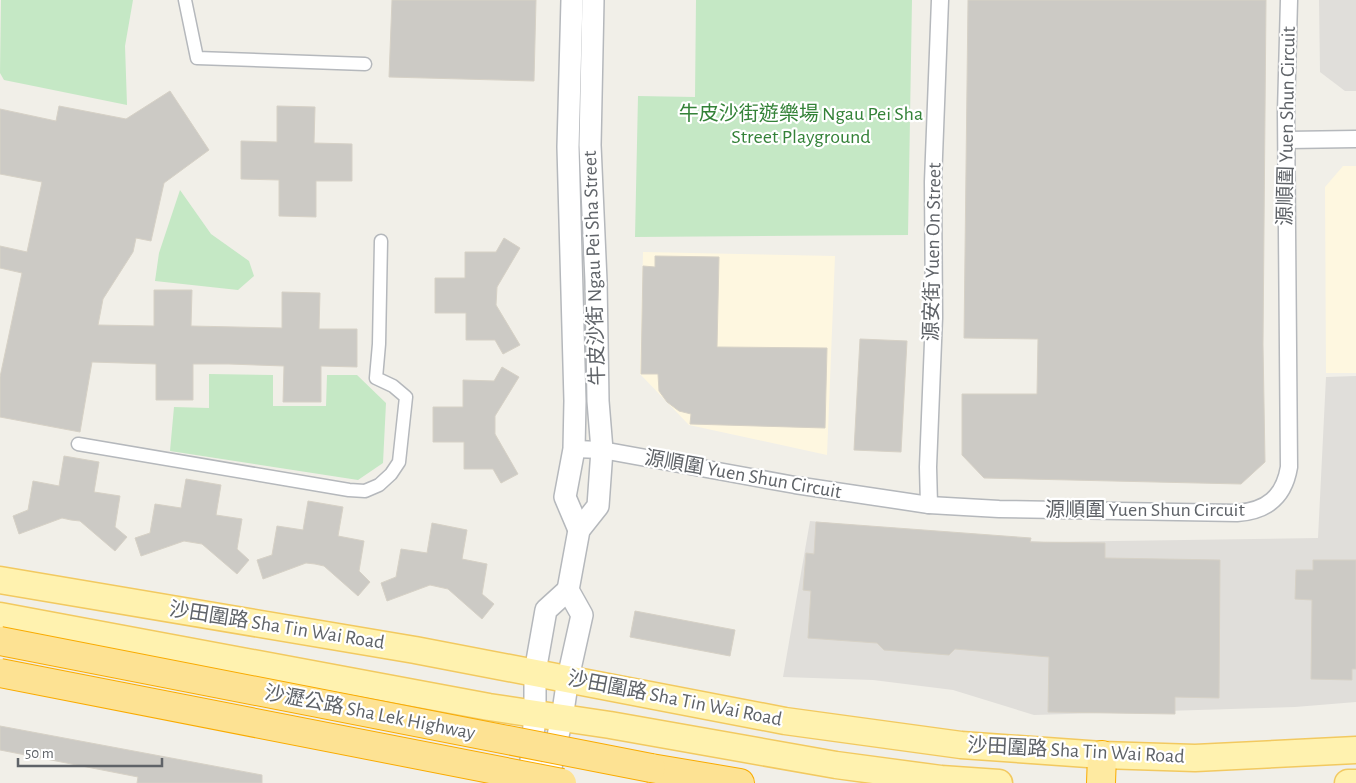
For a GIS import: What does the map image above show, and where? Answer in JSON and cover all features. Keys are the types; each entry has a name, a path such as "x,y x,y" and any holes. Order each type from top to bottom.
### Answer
{"highway":[{"name":"沙瀝公路 Sha Lek Highway","path":"0,641 651,768 740,783"},
{"name":"沙瀝公路 Sha Lek Highway","path":"0,673 562,783"},
{"path":"1101,783 1102,755"}],"main road":[{"name":"沙田圍路 Sha Tin Wai Road","path":"0,580 415,650 568,678 603,687 830,728 961,745 1102,755 1195,758 1356,750"},
{"name":"沙田圍路 Sha Tin Wai Road","path":"0,616 535,714 836,765 941,779 999,783"},
{"path":"1348,783 1356,783"}],"street":[{"path":"185,0 197,58 365,64"},
{"name":"牛皮沙街 Ngau Pei Sha Street","path":"572,0 568,147 575,401 574,448 565,497 579,530"},
{"name":"牛皮沙街 Ngau Pei Sha Street","path":"568,590 579,530 598,506 602,450 598,401 596,281 590,145 593,0"},
{"name":"源安街 Yuen On Street","path":"929,505 928,466 934,317 933,182 940,0"},
{"name":"源順圍 Yuen Shun Circuit","path":"574,448 602,450 795,485 929,505 999,509 1237,513 1250,512 1264,507 1277,496 1287,482 1289,467 1286,204 1289,0"},
{"path":"1287,140 1356,139"},
{"path":"78,444 349,490 365,491 379,485 391,474 399,462 406,397 393,386 376,378 379,344 381,241"},
{"path":"532,783 530,772 535,714 535,672 546,610 568,590 582,615 549,776 544,783"}],"shaded area":[{"path":"1319,0 1356,0 1356,91 1345,91 1320,72"},
{"path":"1343,166 1356,166 1356,373 1326,373 1325,187"},
{"path":"643,252 835,256 827,455 689,425 640,374"},
{"path":"1356,376 1356,702 1295,707 1034,715 953,690 873,680 783,677 810,521 1044,542 1318,538 1326,377"}],"green space":[{"path":"1,0 133,0 125,46 127,105 4,80 0,73"},
{"name":"牛皮沙街遊樂場 Ngau Pei Sha Street Playground","path":"696,0 912,0 908,235 635,237 638,96 695,97"},
{"path":"180,190 211,234 249,261 254,276 238,290 155,281 159,253"},
{"path":"209,374 273,375 273,406 326,406 327,375 357,375 386,403 383,463 358,480 170,451 174,407 209,408"}],"building":[{"path":"392,0 536,0 534,81 389,77"},
{"path":"968,0 1266,0 1263,345 1265,462 1241,484 984,478 962,455 962,394 1037,394 1038,339 964,338"},
{"path":"170,91 209,150 164,183 151,241 136,238 133,252 103,299 98,325 154,326 154,290 192,290 191,326 282,328 282,292 320,293 319,329 357,329 357,367 321,366 321,402 283,402 284,366 193,364 193,400 156,400 156,364 92,362 80,432 0,417 0,377 22,273 0,268 0,246 27,252 42,182 0,174 0,109 56,121 59,106 126,119"},
{"path":"277,106 315,107 314,143 352,144 352,181 316,181 316,217 279,216 279,180 241,179 241,141 277,142"},
{"path":"504,238 520,248 497,287 496,305 520,345 503,354 495,340 466,340 466,313 435,313 435,278 465,278 465,252 496,252"},
{"path":"655,256 719,257 717,347 827,348 825,428 690,424 691,414 679,411 667,402 659,391 658,374 641,374 643,266 655,267"},
{"path":"860,339 907,341 901,452 854,450"},
{"path":"502,367 519,377 495,416 495,434 518,474 501,483 493,469 464,469 464,442 433,442 433,407 463,407 463,380 494,381"},
{"path":"64,456 99,462 94,492 120,496 115,527 127,537 115,551 80,521 62,518 19,534 13,516 28,510 33,481 59,486"},
{"path":"186,479 221,485 216,515 242,519 237,549 249,560 237,574 202,544 184,541 141,556 135,538 150,533 155,504 181,508"},
{"path":"308,501 343,507 338,536 364,541 359,571 370,582 358,596 324,566 315,564 306,563 263,579 257,560 272,555 277,526 303,530"},
{"path":"816,522 1031,538 1030,542 1105,543 1105,558 1220,560 1219,698 1175,697 1175,714 1048,712 1049,657 955,649 949,655 884,650 877,643 808,638 811,591 803,590 806,553 814,554"},
{"path":"432,523 467,530 462,559 487,564 482,594 494,604 482,619 448,589 430,585 387,601 381,583 396,577 401,549 427,553"},
{"path":"1313,560 1356,560 1356,669 1352,669 1352,680 1311,679 1312,600 1295,599 1296,570 1313,570"},
{"path":"635,611 735,630 730,656 630,637"},
{"path":"0,726 262,775 262,783 137,783 138,777 0,750"}]}
